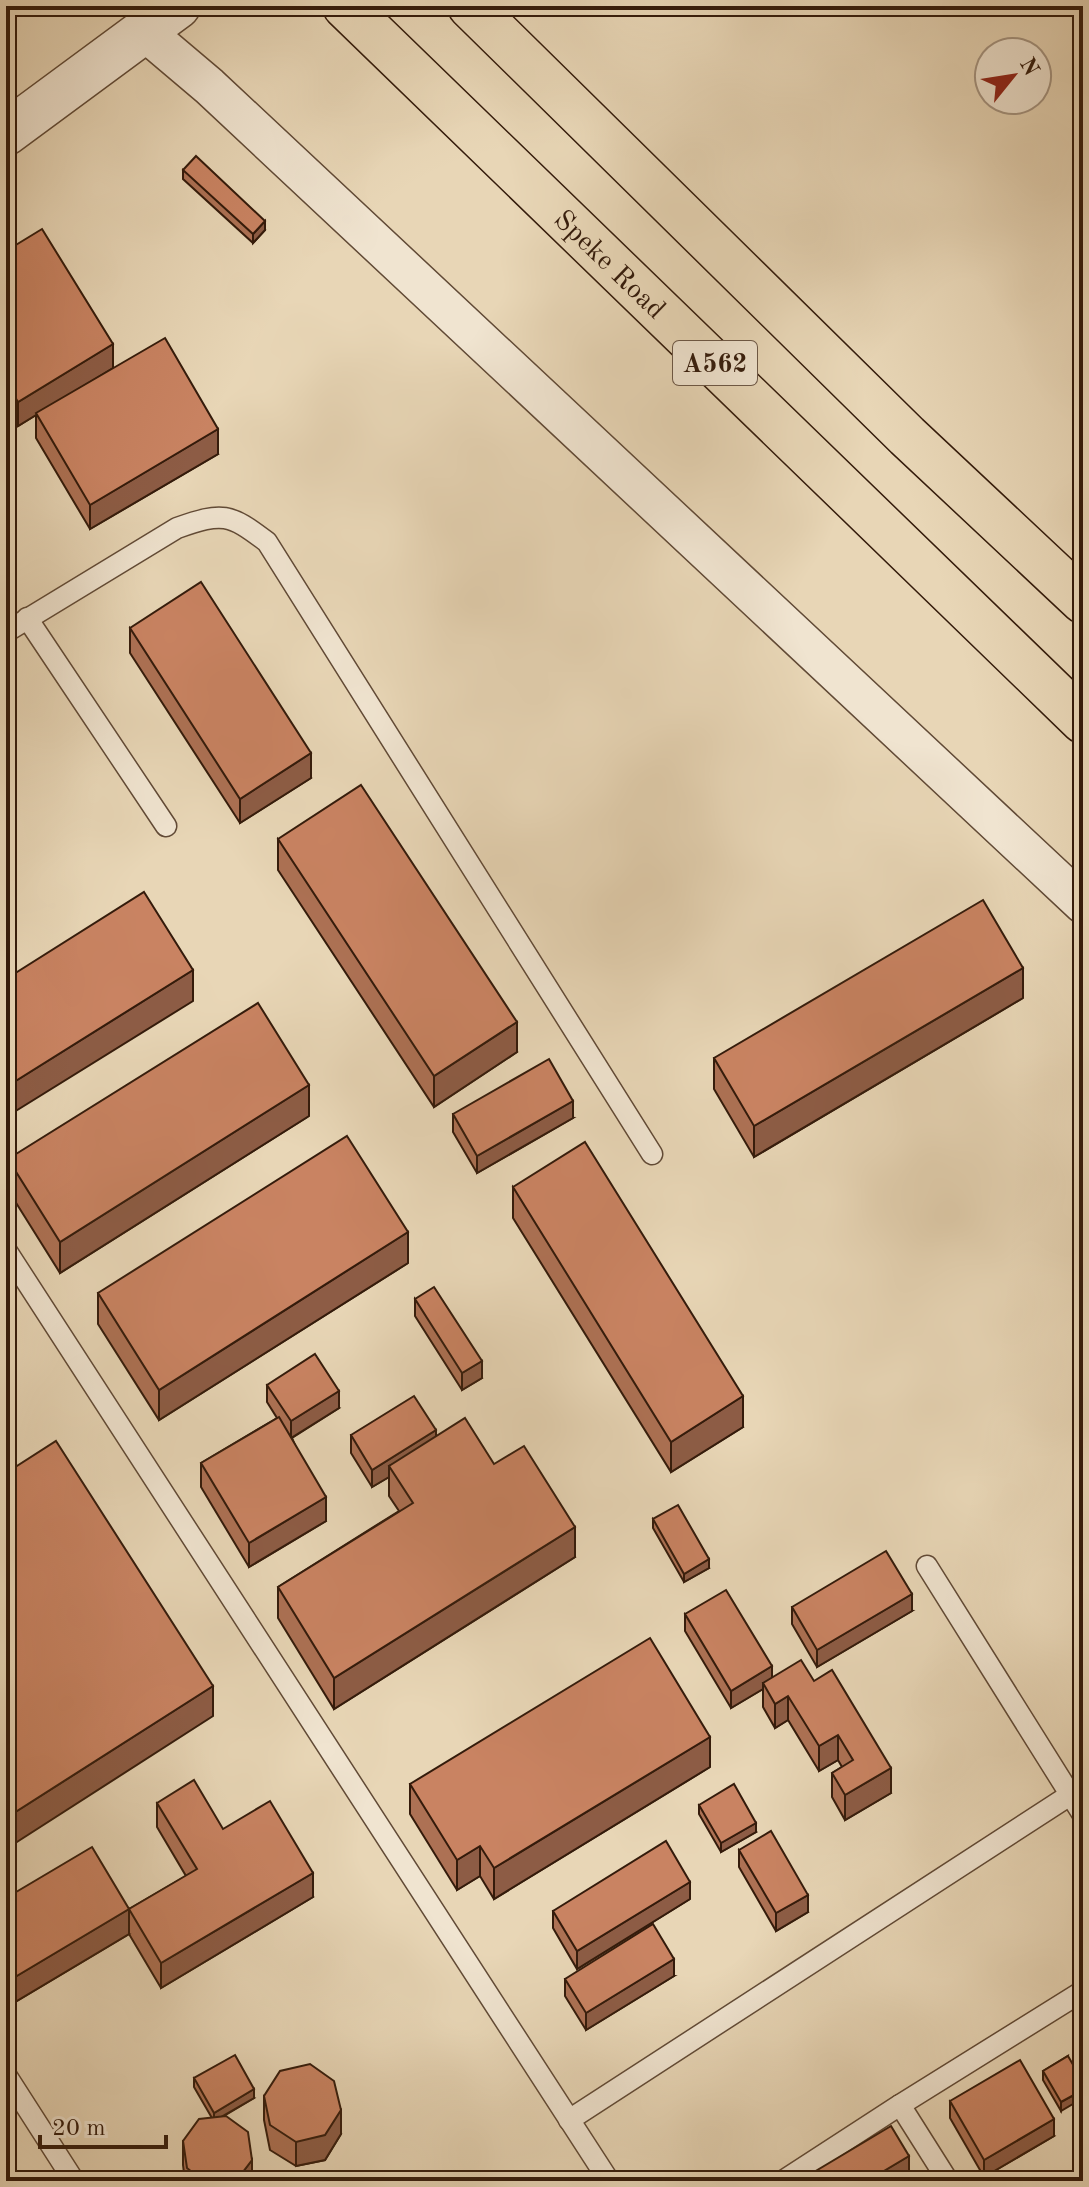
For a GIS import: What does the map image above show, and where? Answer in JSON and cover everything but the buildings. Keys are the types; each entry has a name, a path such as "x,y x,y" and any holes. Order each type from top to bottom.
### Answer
{"highway":[{"name":"Speke Road","path":"345,6 1083,721"},
{"name":"A562","path":"470,6 907,436 1083,601"}],"street":[{"path":"6,133 161,18 209,86 1083,904"}],"lane":[{"path":"6,632 177,528 206,518 238,520 267,542 652,1154"},
{"path":"27,618 166,826"},
{"path":"6,1250 609,2181"},
{"path":"927,1566 1083,1815"},
{"path":"569,2120 1070,1795"},
{"path":"783,2181 1083,1991"},
{"path":"6,2075 74,2181"},
{"path":"900,2105 948,2181"}]}
